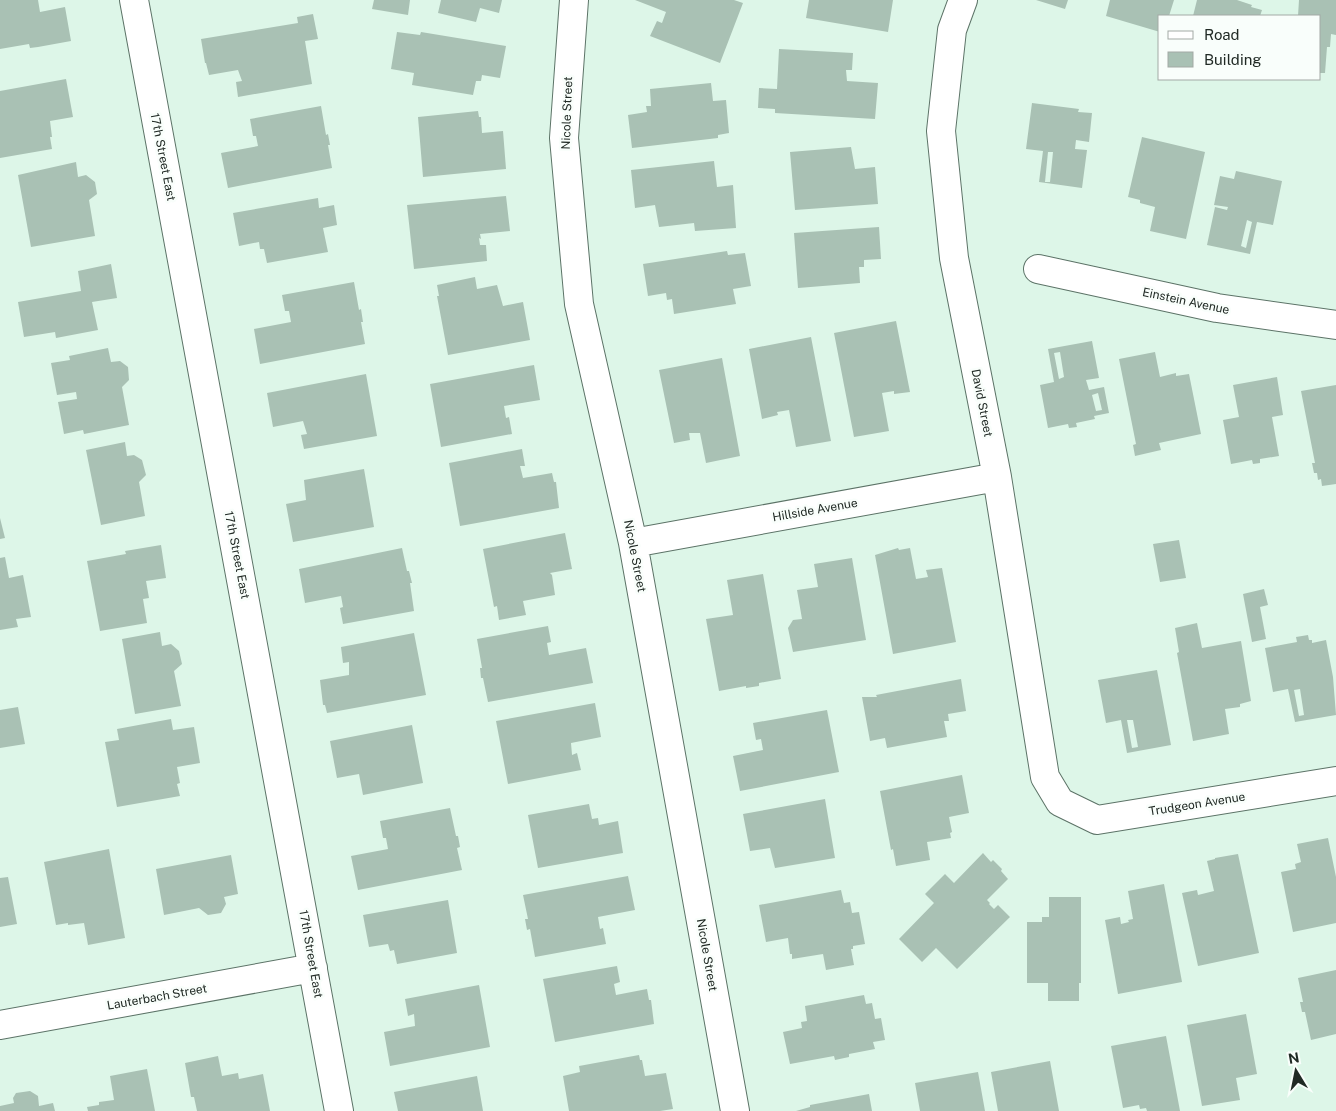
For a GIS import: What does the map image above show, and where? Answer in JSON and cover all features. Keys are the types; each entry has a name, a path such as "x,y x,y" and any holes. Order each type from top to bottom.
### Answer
{"street":[{"name":"17th Street East","path":"134,0 339,1111"},
{"name":"Nicole Street","path":"574,0 564,138 579,304 634,543 735,1111"},
{"name":"David Street","path":"963,0 952,30 941,131 954,258 997,477 1045,777 1060,802"},
{"name":"Einstein Avenue","path":"1038,268 1217,308 1336,325"},
{"name":"Hillside Avenue","path":"634,543 997,477"},
{"name":"Trudgeon Avenue","path":"1060,802 1097,820 1336,780"},
{"name":"Lauterbach Street","path":"0,1025 313,968"}],"building":[{"path":"0,0 38,0 40,12 65,7 71,41 30,48 29,44 0,49"},
{"path":"374,0 410,0 408,15 372,9"},
{"path":"441,0 502,0 499,13 480,8 476,22 438,13"},
{"path":"635,0 734,0 743,3 720,63 650,36 657,21 662,23 666,12"},
{"path":"809,0 893,0 888,32 806,18"},
{"path":"1036,0 1068,0 1065,9"},
{"path":"1110,0 1174,0 1169,15 1158,15 1158,31 1106,16"},
{"path":"1197,0 1237,0 1262,10 1260,15 1193,15"},
{"path":"1299,0 1336,0 1336,35 1331,34 1330,47 1327,47 1325,73 1321,73 1321,15 1298,15"},
{"path":"313,14 318,39 305,41 312,84 238,97 236,82 242,81 238,70 209,75 201,39 298,23 297,17"},
{"path":"397,32 420,35 421,32 506,46 500,78 482,75 481,81 476,81 473,95 412,85 414,73 391,69"},
{"path":"779,49 853,53 852,70 846,70 847,81 878,83 875,119 775,113 775,109 758,108 759,88 777,89"},
{"path":"66,79 73,117 50,121 52,149 0,158 0,91"},
{"path":"711,83 713,101 726,100 729,133 718,135 718,138 632,148 628,115 647,112 646,106 651,106 650,89"},
{"path":"1032,103 1079,109 1078,112 1092,113 1089,142 1076,140 1075,149 1087,150 1082,188 1039,182 1043,151 1026,149","holes":["1048,152 1053,152 1050,182 1045,182"]},
{"path":"321,106 326,135 328,134 330,145 328,145 332,168 228,188 221,153 258,146 256,136 253,136 250,119"},
{"path":"478,111 479,117 481,117 482,133 503,131 506,169 423,177 418,117"},
{"path":"1142,137 1205,152 1186,239 1150,231 1155,207 1128,197"},
{"path":"851,147 855,169 875,167 878,204 795,210 790,152"},
{"path":"714,161 717,187 733,185 736,228 695,231 694,223 659,227 655,205 635,208 631,170"},
{"path":"76,162 78,177 86,175 95,182 97,194 89,200 95,236 31,247 18,175"},
{"path":"1236,171 1282,181 1273,225 1257,222 1250,254 1207,245 1215,207 1227,210 1228,207 1214,205 1220,176 1234,179","holes":["1247,220 1252,222 1246,248 1241,246"]},
{"path":"506,196 510,231 480,234 480,245 486,245 487,261 414,269 407,205"},
{"path":"318,198 319,208 334,205 337,225 323,228 328,252 267,263 264,249 260,249 259,242 239,246 233,213"},
{"path":"879,227 881,259 864,260 864,267 859,267 860,283 798,288 794,233"},
{"path":"727,251 728,255 745,253 751,286 733,289 736,304 674,314 672,299 667,300 666,293 648,296 643,264"},
{"path":"111,264 117,298 92,302 98,330 56,338 55,332 24,337 18,302 81,291 78,271"},
{"path":"475,277 477,289 497,285 503,306 523,302 530,340 448,355 437,296 439,296 437,285"},
{"path":"354,282 359,310 361,309 365,344 260,364 254,329 291,322 289,311 285,311 282,295"},
{"path":"896,321 910,392 894,394 894,391 882,393 889,431 854,437 834,333"},
{"path":"811,337 831,441 796,447 789,410 777,412 778,415 762,419 749,349"},
{"path":"1092,341 1099,378 1086,380 1089,390 1104,387 1109,413 1094,416 1095,419 1076,423 1077,427 1069,428 1068,424 1048,428 1040,385 1054,382 1048,349","holes":["1060,352 1064,377 1059,379 1054,353","1098,393 1102,410 1096,411 1092,395"]},
{"path":"108,348 111,362 120,361 128,367 129,380 122,387 129,425 84,434 83,430 64,434 58,402 77,399 76,392 57,395 51,363 70,360 69,356"},
{"path":"1155,352 1160,377 1176,373 1176,376 1189,374 1201,434 1159,443 1161,450 1135,456 1133,445 1136,444 1119,359"},
{"path":"722,358 740,456 706,463 700,433 689,433 690,440 674,443 659,370"},
{"path":"534,365 540,400 504,406 506,418 509,417 512,434 441,447 430,384"},
{"path":"366,374 377,436 304,449 301,435 307,434 303,421 273,427 267,393"},
{"path":"1277,377 1283,415 1272,417 1279,456 1260,459 1260,463 1253,464 1252,460 1231,464 1223,420 1239,417 1233,385"},
{"path":"1336,385 1336,484 1322,486 1321,479 1318,480 1317,473 1314,473 1312,463 1315,463 1301,391"},
{"path":"125,442 127,456 134,455 142,460 146,475 139,482 145,516 101,525 86,450"},
{"path":"522,449 525,466 520,466 523,478 552,473 554,482 556,482 559,508 460,526 449,463"},
{"path":"364,469 374,527 293,542 286,504 306,500 304,480"},
{"path":"0,518 5,538 0,539"},
{"path":"565,533 572,569 550,573 552,575 555,595 523,601 526,615 499,620 497,606 494,607 483,549"},
{"path":"1179,540 1186,578 1160,582 1153,544"},
{"path":"161,545 166,578 146,581 149,598 143,599 147,623 100,631 87,561 126,554 125,551"},
{"path":"402,548 407,571 409,571 412,583 410,583 414,611 343,624 340,608 343,607 341,596 305,603 299,569"},
{"path":"898,548 899,550 910,548 916,579 928,577 926,570 942,568 956,642 893,654 875,555"},
{"path":"5,557 9,578 23,575 31,617 16,619 18,627 0,630 0,558"},
{"path":"852,558 866,640 793,652 788,628 793,620 802,619 797,590 818,587 814,564"},
{"path":"763,574 781,679 759,683 759,686 746,688 746,686 719,691 706,619 733,615 727,580"},
{"path":"1264,589 1268,605 1260,607 1266,639 1252,642 1243,594"},
{"path":"1197,623 1202,648 1241,641 1251,701 1240,704 1240,707 1225,709 1229,734 1193,741 1177,653 1179,652 1175,628"},
{"path":"548,626 551,642 547,643 549,655 586,648 593,683 488,702 483,678 481,678 480,668 482,668 477,639"},
{"path":"160,632 162,646 171,644 179,651 182,664 174,671 181,706 135,714 122,639"},
{"path":"414,633 426,695 327,713 325,705 323,705 320,680 349,675 349,662 343,663 341,647"},
{"path":"1308,635 1312,643 1326,640 1333,677 1336,715 1295,722 1288,689 1273,692 1265,648 1297,642 1296,637","holes":["1300,689 1304,715 1299,716 1294,690"]},
{"path":"1157,670 1171,745 1127,753 1121,720 1106,723 1098,680","holes":["1127,720 1133,720 1138,747 1132,748"]},
{"path":"961,679 966,711 948,714 949,721 944,721 947,737 887,748 885,738 870,741 862,697 877,697 876,695"},
{"path":"595,703 601,737 571,743 572,755 577,753 581,770 508,784 496,721"},
{"path":"18,707 25,744 0,748 0,710"},
{"path":"827,710 839,772 740,791 733,756 763,750 761,739 756,740 753,723"},
{"path":"171,719 173,730 194,727 200,763 177,767 180,783 177,784 180,796 117,807 105,742 119,740 117,729"},
{"path":"412,725 423,783 363,795 359,774 337,778 330,741"},
{"path":"962,775 969,813 949,817 952,832 950,833 951,838 927,842 930,860 896,866 893,849 891,850 880,791"},
{"path":"825,799 835,858 775,868 770,848 750,851 743,814"},
{"path":"589,804 592,819 598,818 599,825 618,821 623,853 538,868 528,815"},
{"path":"450,808 456,836 458,836 460,847 457,848 462,870 358,890 351,856 388,849 386,838 383,838 380,821"},
{"path":"1328,838 1336,877 1336,923 1293,932 1281,872 1296,869 1295,864 1301,862 1297,844"},
{"path":"109,849 125,938 88,945 84,923 56,925 44,862"},
{"path":"983,853 991,862 993,860 1002,869 1001,871 1008,879 987,900 994,909 998,905 1010,917 957,969 936,948 922,962 899,939 934,903 925,894 945,874 954,883"},
{"path":"1238,854 1259,953 1198,966 1182,893 1197,890 1198,895 1214,891 1207,861"},
{"path":"231,855 238,894 224,897 226,904 221,913 208,915 199,908 164,915 156,869"},
{"path":"628,876 635,910 598,917 600,929 603,928 606,944 535,957 530,929 527,930 525,919 528,919 523,895"},
{"path":"8,877 17,924 0,927 0,878"},
{"path":"1164,884 1182,982 1118,994 1105,920 1120,917 1121,924 1129,922 1128,920 1133,919 1128,891"},
{"path":"841,890 844,903 850,902 852,913 859,912 865,944 853,946 853,949 851,949 854,965 826,970 823,954 792,959 788,938 766,942 759,905"},
{"path":"1049,897 1081,897 1081,983 1079,983 1079,1001 1048,1001 1048,983 1027,983 1027,922 1042,922 1042,917 1049,917"},
{"path":"448,900 457,953 397,964 394,950 390,951 388,944 369,947 363,915"},
{"path":"617,966 620,982 614,984 616,995 647,989 649,1000 651,1000 654,1024 555,1042 543,979"},
{"path":"1336,970 1336,1034 1311,1040 1305,1012 1302,1012 1300,1002 1303,1002 1298,978"},
{"path":"479,985 490,1047 390,1066 384,1032 415,1026 414,1014 408,1016 405,999"},
{"path":"864,995 866,1004 872,1003 875,1019 881,1018 885,1040 873,1042 875,1049 849,1054 849,1057 835,1060 834,1056 790,1064 783,1032 802,1028 801,1022 807,1021 805,1006"},
{"path":"1246,1014 1257,1074 1236,1078 1240,1100 1202,1106 1187,1025"},
{"path":"1166,1036 1180,1111 1147,1111 1146,1108 1140,1109 1139,1105 1123,1108 1111,1046"},
{"path":"639,1055 640,1060 642,1060 645,1076 666,1073 673,1109 660,1111 569,1111 563,1076 580,1072 579,1066"},
{"path":"218,1056 222,1076 238,1073 239,1079 263,1074 270,1111 197,1111 194,1097 191,1097 185,1063"},
{"path":"1050,1061 1059,1111 998,1111 991,1072"},
{"path":"147,1069 155,1111 88,1111 87,1107 99,1105 99,1102 114,1100 110,1076"},
{"path":"978,1072 985,1111 920,1111 915,1083"},
{"path":"477,1076 483,1111 398,1111 394,1092"},
{"path":"30,1091 38,1096 39,1106 53,1103 55,1111 0,1111 0,1106 14,1103 13,1098 16,1093"},
{"path":"869,1094 872,1111 796,1111 810,1107 810,1105"}]}
